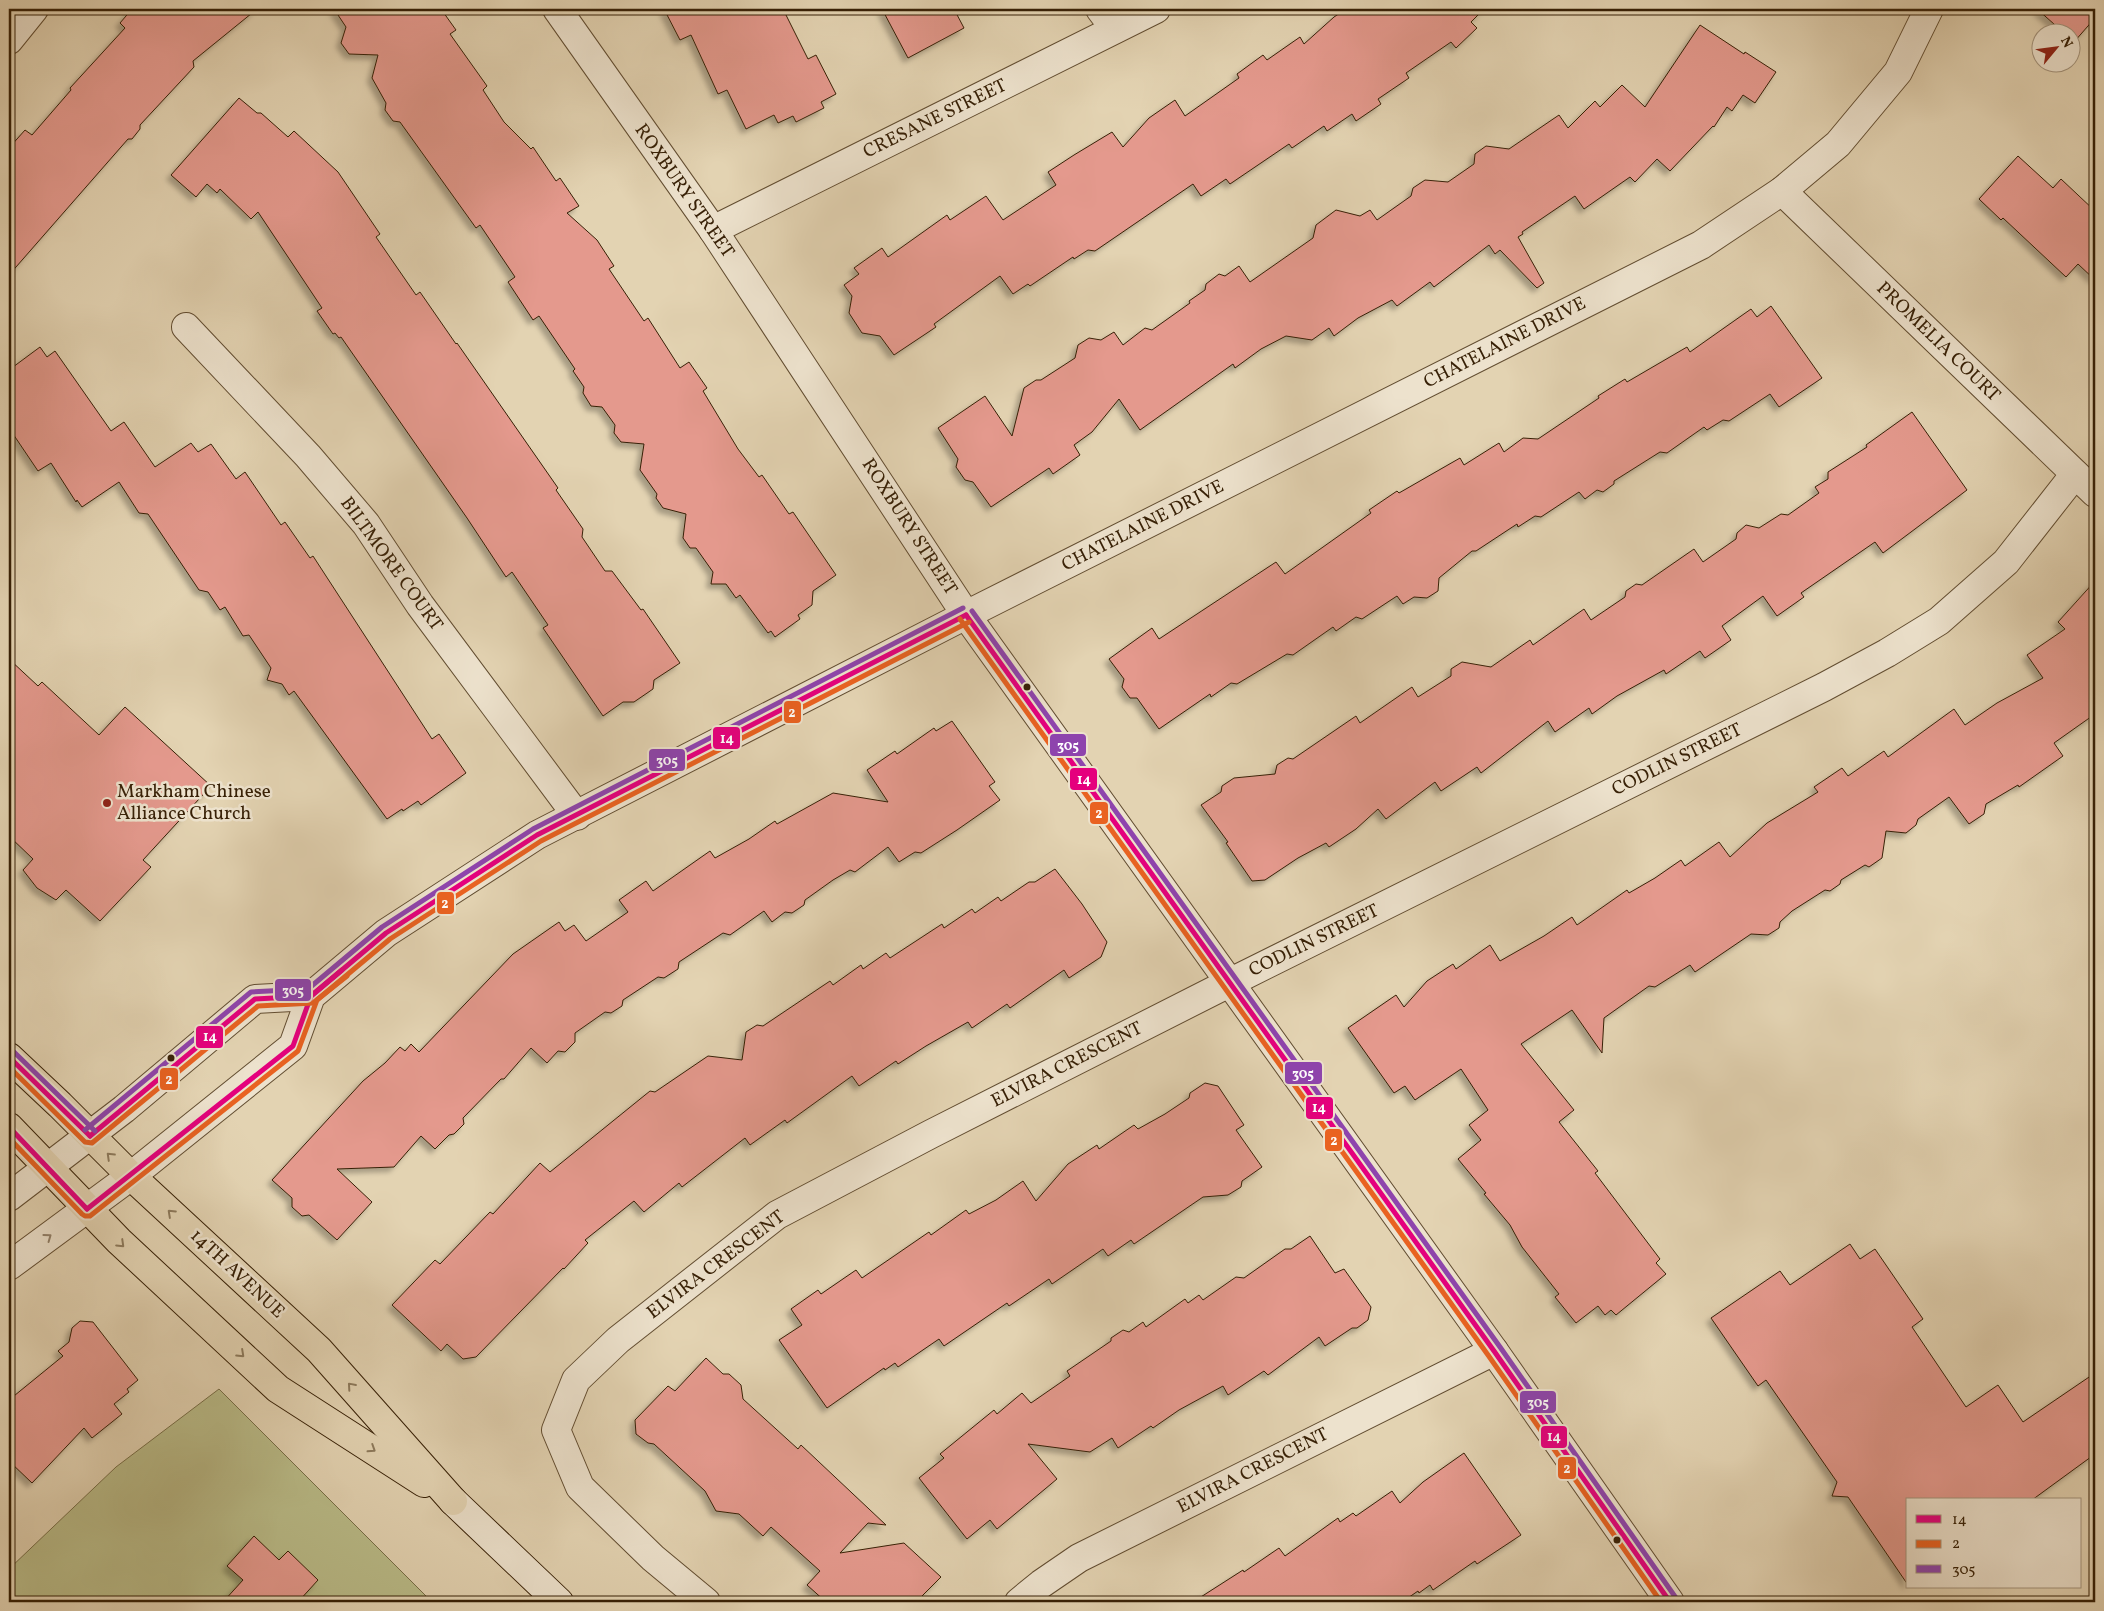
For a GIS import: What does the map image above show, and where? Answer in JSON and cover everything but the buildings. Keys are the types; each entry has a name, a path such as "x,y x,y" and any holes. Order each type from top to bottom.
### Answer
{"main road":[{"name":"14TH AVENUE","path":"9,1057 131,1176 319,1350 453,1501"},
{"name":"14TH AVENUE","path":"9,1127 118,1241 278,1389 453,1501"}],"street":[{"path":"9,40 34,9"},
{"name":"ROXBURY STREET","path":"557,9 713,230 966,615 1231,982 1670,1602"},
{"name":"CRESANE STREET","path":"713,230 1108,19 1156,9"},
{"name":"CHATELAINE DRIVE","path":"9,1266 131,1176 292,1046 311,996 386,933 537,836 966,615 1701,245 1782,191 1838,144 1898,72 1929,9"},
{"name":"PROMELIA COURT","path":"1782,191 2095,493"},
{"name":"BILTMORE COURT","path":"186,327 308,456 366,524 426,612 577,816"},
{"name":"CODLIN STREET","path":"1231,982 1815,692 1887,654 1939,621 2006,562 2075,474"},
{"name":"ELVIRA CRESCENT","path":"706,1602 652,1558 580,1487 556,1430 576,1380 618,1340 778,1215 931,1134 1231,982"},
{"path":"9,1197 124,1109 255,999 311,996"},
{"name":"ELVIRA CRESCENT","path":"1019,1602 1041,1584 1079,1558 1494,1351"},
{"name":"14TH AVENUE","path":"453,1501 559,1602"}],"green space":[{"path":"219,1389 432,1602 9,1602 9,1569 116,1467"}],"transit line":[{"name":"305","path":"85,1130 251,992 308,989 382,927 533,829 963,608"},
{"name":"305","path":"972,611 1500,1347 1676,1598"},
{"name":"14","path":"966,615 1494,1351 1670,1602"},
{"name":"14","path":"87,1209 293,1046 311,996 386,933 537,835 966,615"},
{"name":"2","path":"960,619 1488,1355 1661,1602"},
{"name":"2","path":"9,1138 82,1214 90,1216 298,1051 317,1000 390,939 541,841 969,622"},
{"name":"14","path":"90,1136 255,999 311,996 342,970"},
{"name":"2","path":"9,1067 85,1142 92,1143 258,1006 313,1003 347,976"},
{"name":"305","path":"14,1052 95,1131"},
{"name":"14","path":"9,1057 90,1136"},
{"name":"14","path":"9,1127 87,1209"}],"place":[{"name":"Markham Chinese Alliance Church","path":"107,803"}]}
